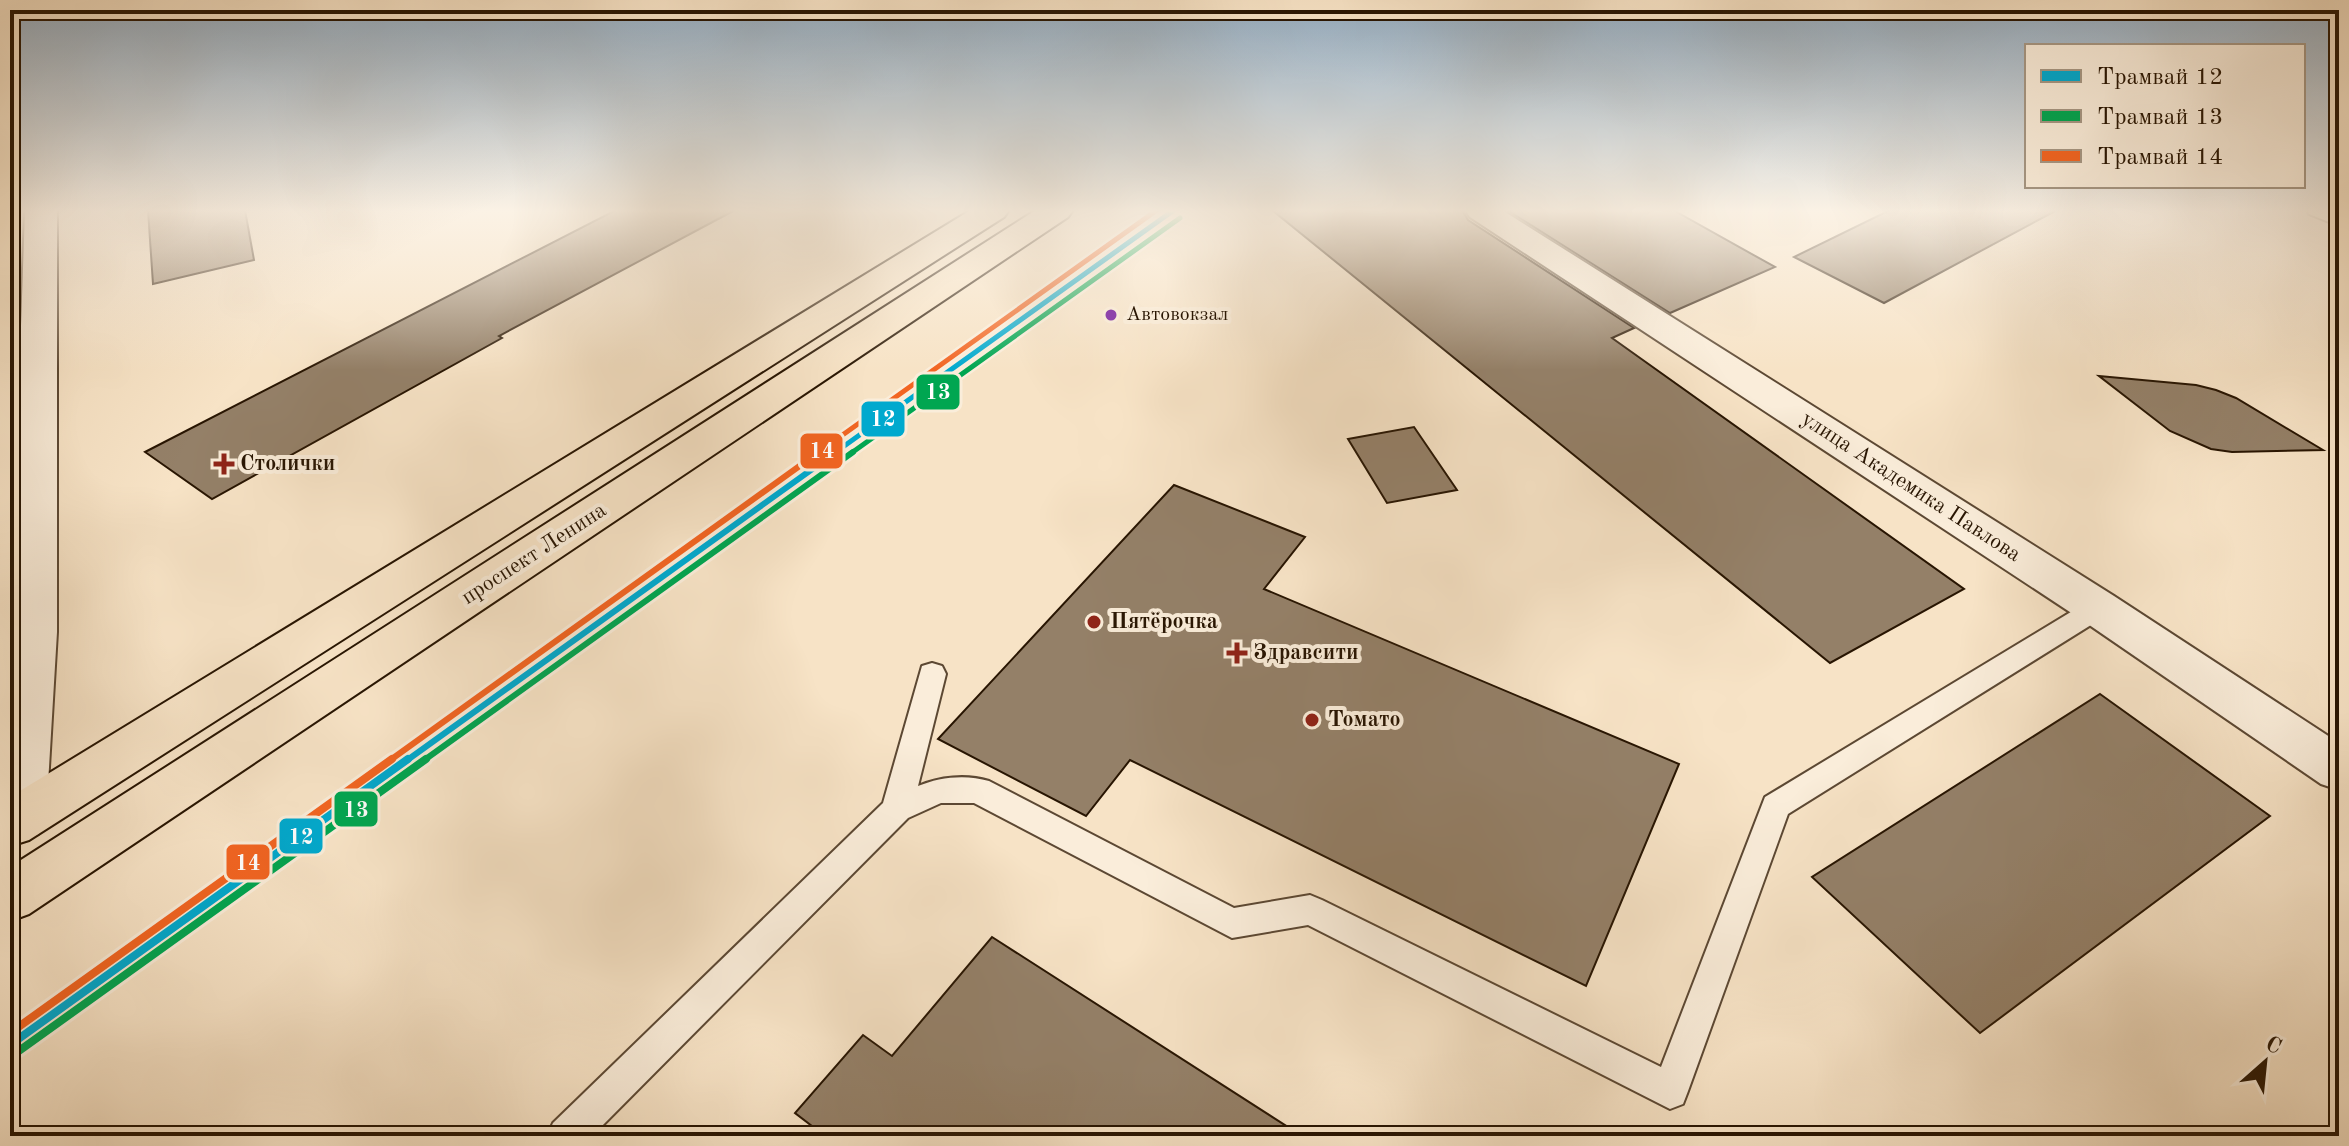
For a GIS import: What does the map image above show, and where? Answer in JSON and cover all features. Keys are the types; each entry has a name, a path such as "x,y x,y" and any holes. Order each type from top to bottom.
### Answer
{"main road":[{"path":"15,821 907,263"},
{"name":"проспект Ленина","path":"10,897 975,263"}],"street":[{"path":"15,821 34,632 40,263"},
{"name":"улица Академика Павлова","path":"1564,263 2098,608 2339,769"}],"lane":[{"path":"566,1136 897,809 938,791 978,790 1232,923 1310,910 1670,1091 1776,806 2098,608"},
{"path":"897,809 932,674"}],"building":[{"path":"152,263 239,263 153,284"},
{"path":"512,263 635,263 499,336 502,338 212,499 145,452"},
{"path":"1338,263 1535,263 1634,328 1612,338 1964,589 1830,663"},
{"path":"1592,263 1769,263 1775,267 1670,313"},
{"path":"1807,263 1958,263 1884,303"},
{"path":"2099,376 2196,385 2216,390 2236,398 2323,450 2232,452 2211,449 2170,431"},
{"path":"1414,427 1457,490 1387,503 1348,439"},
{"path":"1174,485 1305,537 1264,589 1679,764 1586,986 1130,760 1086,816 938,739"},
{"path":"2100,694 2270,816 1980,1033 1812,877"},
{"path":"992,937 1302,1136 825,1136 795,1113 863,1035 892,1056"}],"tram line":[{"name":"14","path":"10,1033 1082,263"},
{"name":"12","path":"10,1045 1099,263"},
{"name":"13","path":"16,1053 1117,263"}],"place":[{"name":"Автовокзал","path":"1111,315"},
{"name":"Столички","path":"224,464"},
{"name":"Пятёрочка","path":"1094,622"},
{"name":"Здравсити","path":"1237,653"},
{"name":"Томато","path":"1312,720"}]}
